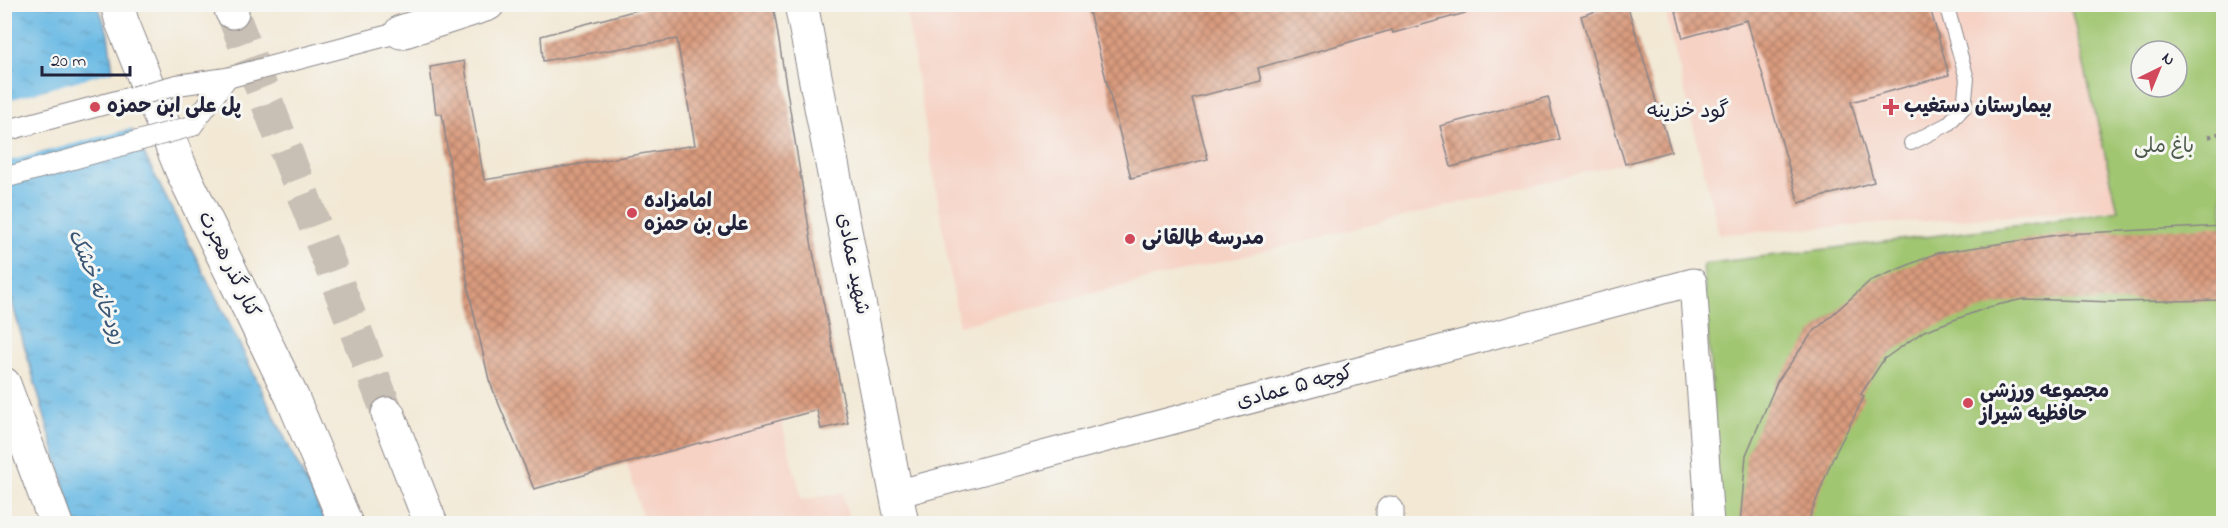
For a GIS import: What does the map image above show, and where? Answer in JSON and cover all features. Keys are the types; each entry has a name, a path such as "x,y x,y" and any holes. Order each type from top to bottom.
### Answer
{"main road":[{"name":"کنار گذر هجرت","path":"117,4 122,22 182,171 292,397 346,524"},
{"path":"401,32 488,4"},
{"name":"شهید عمادی","path":"801,4 899,509"},
{"path":"4,384 56,524"},
{"path":"388,414 431,524"}],"street":[{"path":"4,131 177,85 227,78 401,32"},
{"path":"4,178 192,126 227,78"},
{"name":"کوچه ۵ عمادی","path":"899,509 1693,282 1710,524"}],"lane":[{"path":"1911,143 1948,124 1964,107 1967,79 1946,4"}],"path":[{"path":"2208,137 2223,132"}],"shaded area":[{"name":"مدرسه طالقانی","path":"905,5 1625,5 1671,151 959,326"},
{"name":"بیمارستان دستغیب","path":"1664,5 2070,5 2119,209 1719,234"},
{"path":"781,420 802,500 842,493 850,523 644,523 627,463"}],"green space":[{"name":"مجموعه ورزشی حافظیه شیراز","path":"2070,5 2223,5 2223,523 1721,523 1703,264 2038,223 2118,210"}],"water":[{"name":"رودخانه خشک","path":"5,5 98,5 108,34 117,100 326,523 75,523 5,278"}],"pier":[{"name":"پل علی ابن حمزه","path":"116,70 120,99 134,128 5,162 5,101"}],"building":[{"name":"امامزاده علی بن حمزه","path":"659,4 773,4 812,247 848,423 821,429 817,410 534,489 489,380 469,292 442,114 436,114 430,67 464,61 484,180 695,145 677,39 543,61 541,36"},
{"path":"1087,4 1468,4 1469,12 1393,33 1392,30 1258,68 1261,81 1192,98 1208,159 1131,178"},
{"path":"1618,4 1627,4 1671,151 1625,164 1581,16"},
{"path":"1674,4 1929,4 1949,75 1851,102 1874,182 1799,203 1747,20 1683,38"},
{"path":"1548,97 1559,139 1451,167 1440,126"},
{"path":"2223,226 2223,300 2113,302 2023,299 1989,307 1924,331 1884,359 1861,394 1864,397 1832,460 1807,524 1740,524 1746,455 1777,382 1812,333 1870,281 1937,253 2064,234"}],"tunnel":[{"path":"232,12 388,414"}],"place":[{"name":"پل علی ابن حمزه","path":"95,107"},
{"name":"بیمارستان دستغیب","path":"1891,107"},
{"name":"امامزاده علی بن حمزه","path":"632,213"},
{"name":"مدرسه طالقانی","path":"1130,239"},
{"name":"مجموعه ورزشی حافظیه شیراز","path":"1968,403"}],"district":[{"name":"گود خزینه","path":"1688,112"}],"park label":[{"name":"باغ ملی","path":"2164,147"}]}
